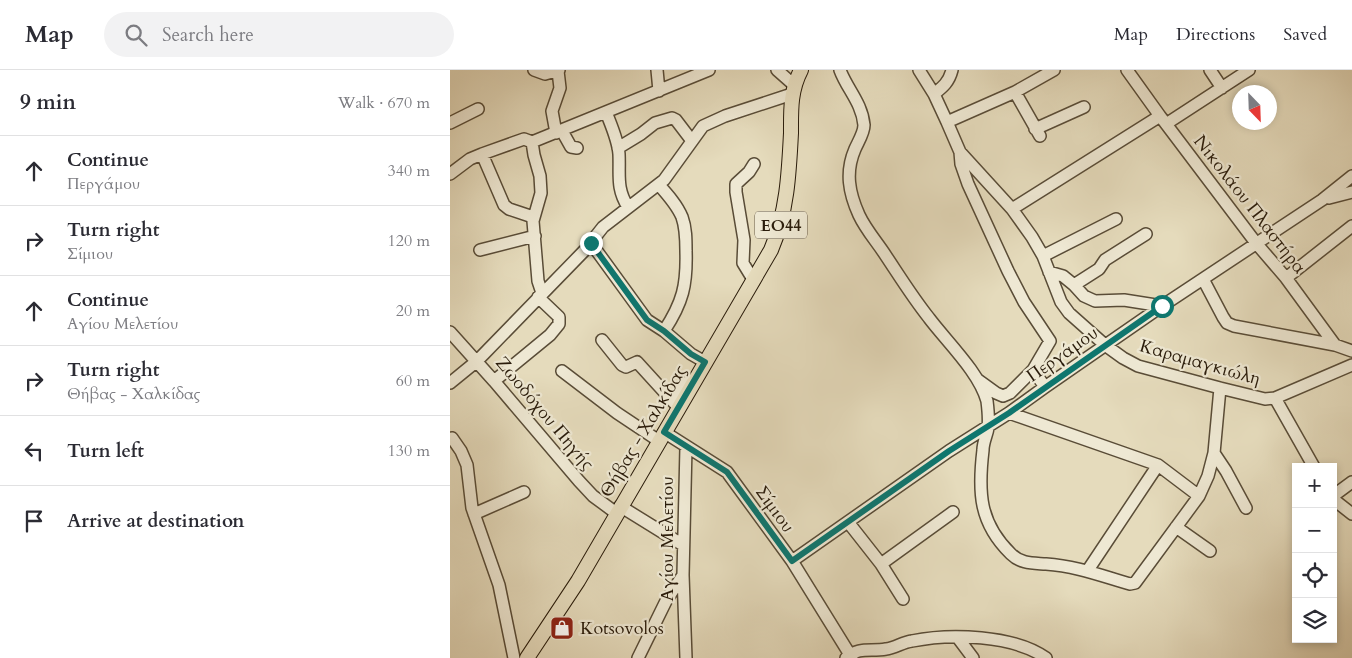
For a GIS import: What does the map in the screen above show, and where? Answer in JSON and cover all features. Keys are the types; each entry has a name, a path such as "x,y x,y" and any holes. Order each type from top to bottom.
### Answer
{"main road":[{"name":"Θήβας - Χαλκίδας","path":"527,658 578,580 771,250 779,232 787,192 793,90 801,70"}],"street":[{"path":"534,70 545,74 559,70 560,88 552,111 559,132 572,147 577,148"},
{"path":"657,70 659,91"},
{"path":"450,174 470,159 482,154 524,139 532,142 709,70"},
{"path":"450,383 477,361 584,251 603,227 659,185 676,166 703,126 793,90 777,70"},
{"path":"840,70 859,104 864,123 864,129 851,159 848,172 860,216 909,291 952,344 982,390 987,403 988,428 983,448 981,500 994,536 1012,555 1022,562 1061,565 1088,570 1130,584 1135,583 1199,496 1208,476 1214,453 1220,388"},
{"path":"919,70 934,94 947,122 960,152 961,164 968,184 1004,262 1024,302 1050,340 1033,370 1010,393 1003,396 996,393 975,377"},
{"path":"934,94 943,86 951,74 963,70"},
{"path":"947,122 1014,92 1054,70"},
{"name":"Νικολάου Πλαστήρα","path":"1127,70 1335,345"},
{"path":"1210,70 1222,88"},
{"path":"1012,209 1250,70"},
{"path":"1014,92 1037,133 1084,107"},
{"path":"450,123 478,109"},
{"path":"606,112 618,148 619,188 622,198 628,207"},
{"path":"618,148 642,134 655,123 672,118 676,120 692,141"},
{"path":"494,380 544,340 560,324 559,317 540,295 533,217 539,204 541,193 540,176 532,142"},
{"name":"Καραμαγκιώλη","path":"960,152 1012,209 1043,256 1061,302 1069,313 1105,345 1138,366 1220,388 1265,398 1275,398 1312,463"},
{"path":"482,154 504,204 509,209 533,217"},
{"path":"754,164 749,172 736,184 744,240 743,262 754,281"},
{"name":"Περγάμου","path":"792,561 949,451 988,428 1162,306 1322,200 1352,176"},
{"path":"659,185 679,210 686,234 685,286 680,304 664,331"},
{"path":"1322,200 1352,192"},
{"path":"1043,256 1116,219"},
{"path":"1286,278 1352,228"},
{"path":"1074,285 1099,269 1105,260 1146,234"},
{"path":"480,250 535,236"},
{"path":"591,243 647,320 664,331 679,346 705,362"},
{"path":"1049,272 1063,276 1084,296 1095,302 1124,300 1162,306"},
{"path":"1203,279 1227,323 1234,326 1335,345 1352,351"},
{"name":"Ζωοδόχου Πηγής","path":"450,332 494,380 593,496 683,545"},
{"path":"602,340 626,368 637,362 679,406"},
{"path":"1275,398 1352,364"},
{"path":"1033,370 1045,387"},
{"path":"562,371 617,413 661,437 686,447"},
{"path":"1009,413 1158,465 1199,496"},
{"path":"452,438 461,451 467,465 472,508 499,585 514,658"},
{"name":"Αγίου Μελετίου","path":"686,447 683,545 686,658"},
{"name":"Σίμιου","path":"686,447 727,472 792,561 850,657"},
{"path":"1214,453 1246,508"},
{"path":"1088,570 1158,465"},
{"path":"1337,495 1352,482"},
{"path":"474,514 524,492"},
{"path":"1337,501 1352,514"},
{"path":"881,564 953,512"},
{"path":"848,522 881,564 903,598"},
{"path":"1176,527 1210,551"},
{"path":"638,658 666,601 683,575"},
{"path":"958,638 972,658"},
{"path":"850,657 860,650 886,650 920,639 994,638 1028,648 1046,658"}],"place":[{"name":"Kotsovolos","path":"562,628"}],"route":[{"path":"591,243 647,320 664,331 679,346 705,362 664,432 727,472 792,561 949,451 988,428 1162,306"}]}
